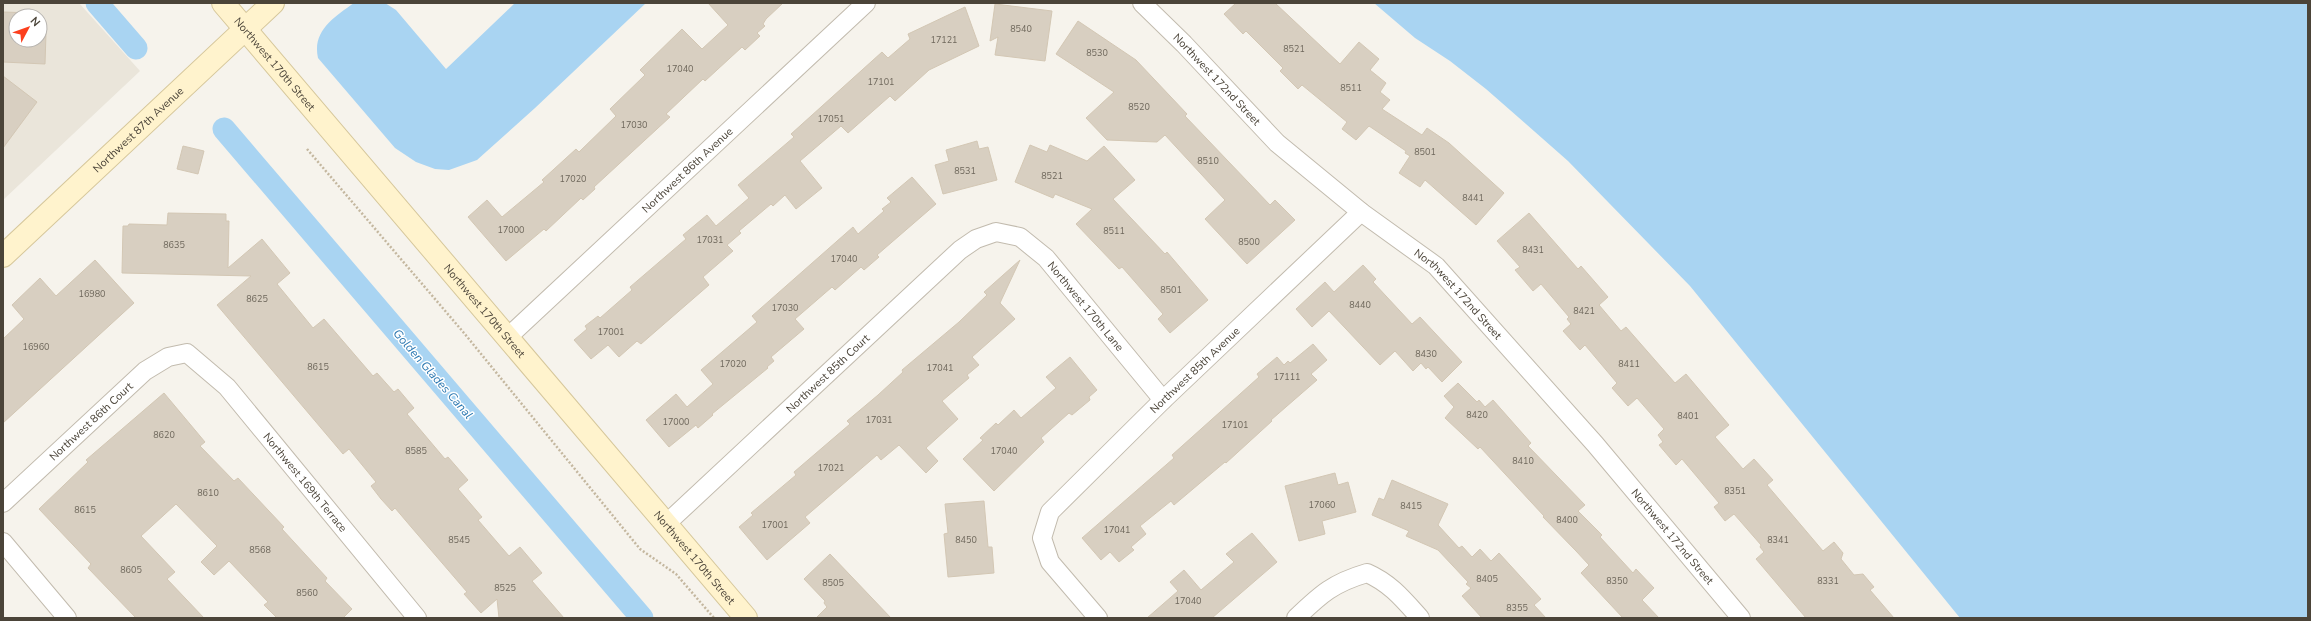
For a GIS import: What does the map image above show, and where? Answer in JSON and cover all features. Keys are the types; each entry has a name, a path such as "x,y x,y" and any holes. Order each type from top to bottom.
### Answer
{"street":[{"name":"Northwest 170th Street","path":"223,3 746,618"},
{"name":"Northwest 87th Avenue","path":"3,256 273,3"},
{"name":"Northwest 86th Avenue","path":"508,337 866,3"},
{"name":"Northwest 172nd Street","path":"1142,3 1184,44 1277,143 1361,212 1436,266 1595,444 1741,618"},
{"name":"Northwest 85th Avenue","path":"1098,618 1050,562 1042,538 1050,512 1163,400 1361,212"},
{"name":"Northwest 170th Lane","path":"996,232 1020,237 1046,258 1163,400"},
{"name":"Northwest 85th Court","path":"666,524 960,250 976,239 996,232"},
{"name":"Northwest 86th Court","path":"3,503 145,371 168,357 187,353"},
{"name":"Northwest 169th Terrace","path":"187,353 227,387 417,618"},
{"path":"3,542 66,618"},
{"path":"1296,618 1325,590 1348,578 1367,573 1382,580 1397,592 1420,618"}],"path":[{"path":"307,149 464,333 640,549 676,574 714,618"}],"shaded area":[{"path":"3,3 79,3 140,71 3,200"}],"water":[{"path":"354,3 385,3 396,10 446,69 515,3 646,3 535,108 477,160 449,170 435,169 416,162 395,148 318,58 317,48 321,32 332,19"},
{"path":"1374,3 2308,3 2308,618 1960,618 1690,286 1568,161 1486,89 1450,61 1415,38"}],"building":[{"path":"708,3 783,3 766,19 763,24 765,26 757,33 760,36 745,50 742,47 705,81 703,79 666,114 670,117 594,187 595,189 583,200 581,198 546,231 544,229 506,261 468,217 487,200 502,217 544,182 542,180 576,149 579,152 616,116 610,109 645,75 640,70 682,29 702,49 728,25"},
{"path":"1236,3 1275,3 1340,64 1359,42 1379,59 1370,70 1386,83 1380,92 1390,100 1382,109 1422,135 1427,128 1449,143 1504,193 1476,225 1425,180 1420,187 1399,173 1410,156 1405,153 1406,151 1369,126 1356,140 1342,129 1347,122 1302,85 1298,89 1280,71 1283,68 1246,31 1243,34 1224,14"},
{"path":"995,4 1052,11 1045,61 995,55 998,37 990,41"},
{"path":"965,7 979,46 929,70 895,101 890,96 848,133 841,126 800,161 822,188 796,209 785,195 773,206 771,204 739,231 741,233 727,245 733,251 703,277 709,285 641,344 637,341 619,357 608,345 591,359 574,340 587,329 585,326 598,316 600,318 632,290 630,287 686,239 683,235 707,215 716,226 749,198 738,185 794,137 791,134 882,52 888,58 910,39 908,34"},
{"path":"3,12 8,12 8,48 46,48 45,64 3,62"},
{"path":"1078,21 1136,60 1187,114 1185,116 1270,205 1275,200 1295,220 1247,264 1205,219 1225,200 1165,135 1157,142 1107,140 1086,118 1114,92 1056,54"},
{"path":"3,76 37,102 3,148"},
{"path":"977,141 979,149 988,147 997,180 943,194 935,165 949,161 946,150"},
{"path":"1030,145 1047,152 1050,145 1087,161 1104,146 1135,180 1113,199 1165,254 1167,252 1208,300 1170,333 1158,319 1163,314 1122,267 1119,269 1076,224 1092,209 1055,194 1053,198 1015,182"},
{"path":"183,146 204,151 198,174 177,169"},
{"path":"912,177 936,204 877,255 879,257 864,270 861,267 835,290 832,287 795,319 804,329 771,357 774,361 767,367 768,368 712,414 713,415 698,428 696,425 669,447 646,420 676,394 687,407 713,384 701,370 757,322 752,316 853,227 858,234 884,211 882,209 891,202 887,198"},
{"path":"168,213 226,214 226,221 229,221 228,268 262,239 290,273 277,284 313,328 324,319 373,376 377,373 394,392 398,389 414,408 407,414 445,459 448,457 468,480 458,489 482,517 478,520 509,556 520,547 542,573 532,581 564,618 499,618 497,599 481,613 464,594 467,592 395,508 392,511 381,499 371,486 376,482 349,449 343,454 217,305 251,276 122,273 123,226 128,226 129,224 167,225"},
{"path":"1529,213 1578,269 1581,266 1608,297 1599,305 1621,331 1626,327 1675,383 1686,374 1729,425 1715,437 1743,469 1754,459 1773,480 1767,485 1823,551 1834,542 1843,553 1841,559 1854,575 1863,574 1874,587 1870,590 1894,618 1806,618 1756,559 1764,552 1760,547 1761,545 1734,514 1725,521 1714,507 1719,503 1682,459 1676,465 1659,445 1663,442 1658,435 1664,429 1637,398 1628,406 1612,388 1617,383 1585,345 1580,350 1563,331 1571,324 1567,319 1569,317 1541,284 1533,291 1515,270 1520,267 1497,241"},
{"path":"95,260 134,303 3,423 3,339 24,319 12,305 40,278 56,296"},
{"path":"1020,260 1000,303 1015,319 972,357 979,365 967,375 969,378 942,401 958,419 926,448 938,461 926,473 899,445 881,460 877,455 805,517 810,523 767,560 739,527 753,515 751,513 796,475 794,472 850,424 847,421 903,372 902,370 959,322 987,295 984,292"},
{"path":"1363,265 1376,279 1373,282 1412,324 1420,317 1462,362 1442,382 1428,367 1426,369 1421,363 1413,371 1395,351 1380,365 1329,311 1312,327 1296,309 1325,282 1334,292"},
{"path":"1313,344 1327,360 1311,374 1317,380 1271,420 1272,421 1226,463 1225,462 1174,505 1171,501 1140,526 1146,534 1131,547 1134,550 1119,562 1110,552 1101,560 1082,538 1174,458 1172,455 1259,377 1257,374 1277,357 1284,365 1288,361 1290,363"},
{"path":"1070,357 1097,390 1089,397 1090,400 1072,415 1069,413 1041,438 1044,442 994,491 963,459 983,440 980,438 996,423 998,425 1014,410 1021,418 1056,388 1046,377"},
{"path":"1458,383 1477,402 1479,400 1485,407 1493,400 1531,443 1528,446 1585,505 1578,511 1602,535 1600,537 1633,573 1636,569 1654,588 1642,600 1659,618 1623,618 1581,573 1589,565 1543,517 1544,516 1480,447 1478,449 1445,418 1454,407 1444,396"},
{"path":"164,393 205,442 200,446 234,481 238,478 284,527 282,529 327,578 325,581 352,609 343,618 277,618 264,605 268,602 229,561 214,575 201,562 217,546 176,504 141,536 175,572 167,579 204,618 136,618 88,568 91,564 39,509 88,462 86,460"},
{"path":"1335,473 1338,485 1348,482 1356,512 1322,521 1325,534 1299,541 1285,486"},
{"path":"1392,480 1448,504 1438,525 1459,548 1462,546 1472,557 1480,549 1491,561 1499,553 1541,599 1534,605 1546,618 1482,618 1462,596 1471,588 1466,584 1468,582 1438,550 1406,536 1409,531 1372,515 1379,498 1384,500"},
{"path":"984,501 988,547 992,547 994,573 948,577 944,534 948,533 945,504"},
{"path":"1252,533 1277,562 1212,618 1147,618 1178,591 1170,582 1184,570 1201,590 1234,562 1226,554"},
{"path":"830,554 891,618 816,618 827,607 824,603 825,601 804,579"}],"waterway":[{"name":"Golden Glades Canal","path":"97,3 136,48"},
{"name":"Golden Glades Canal","path":"224,129 642,618"}]}
